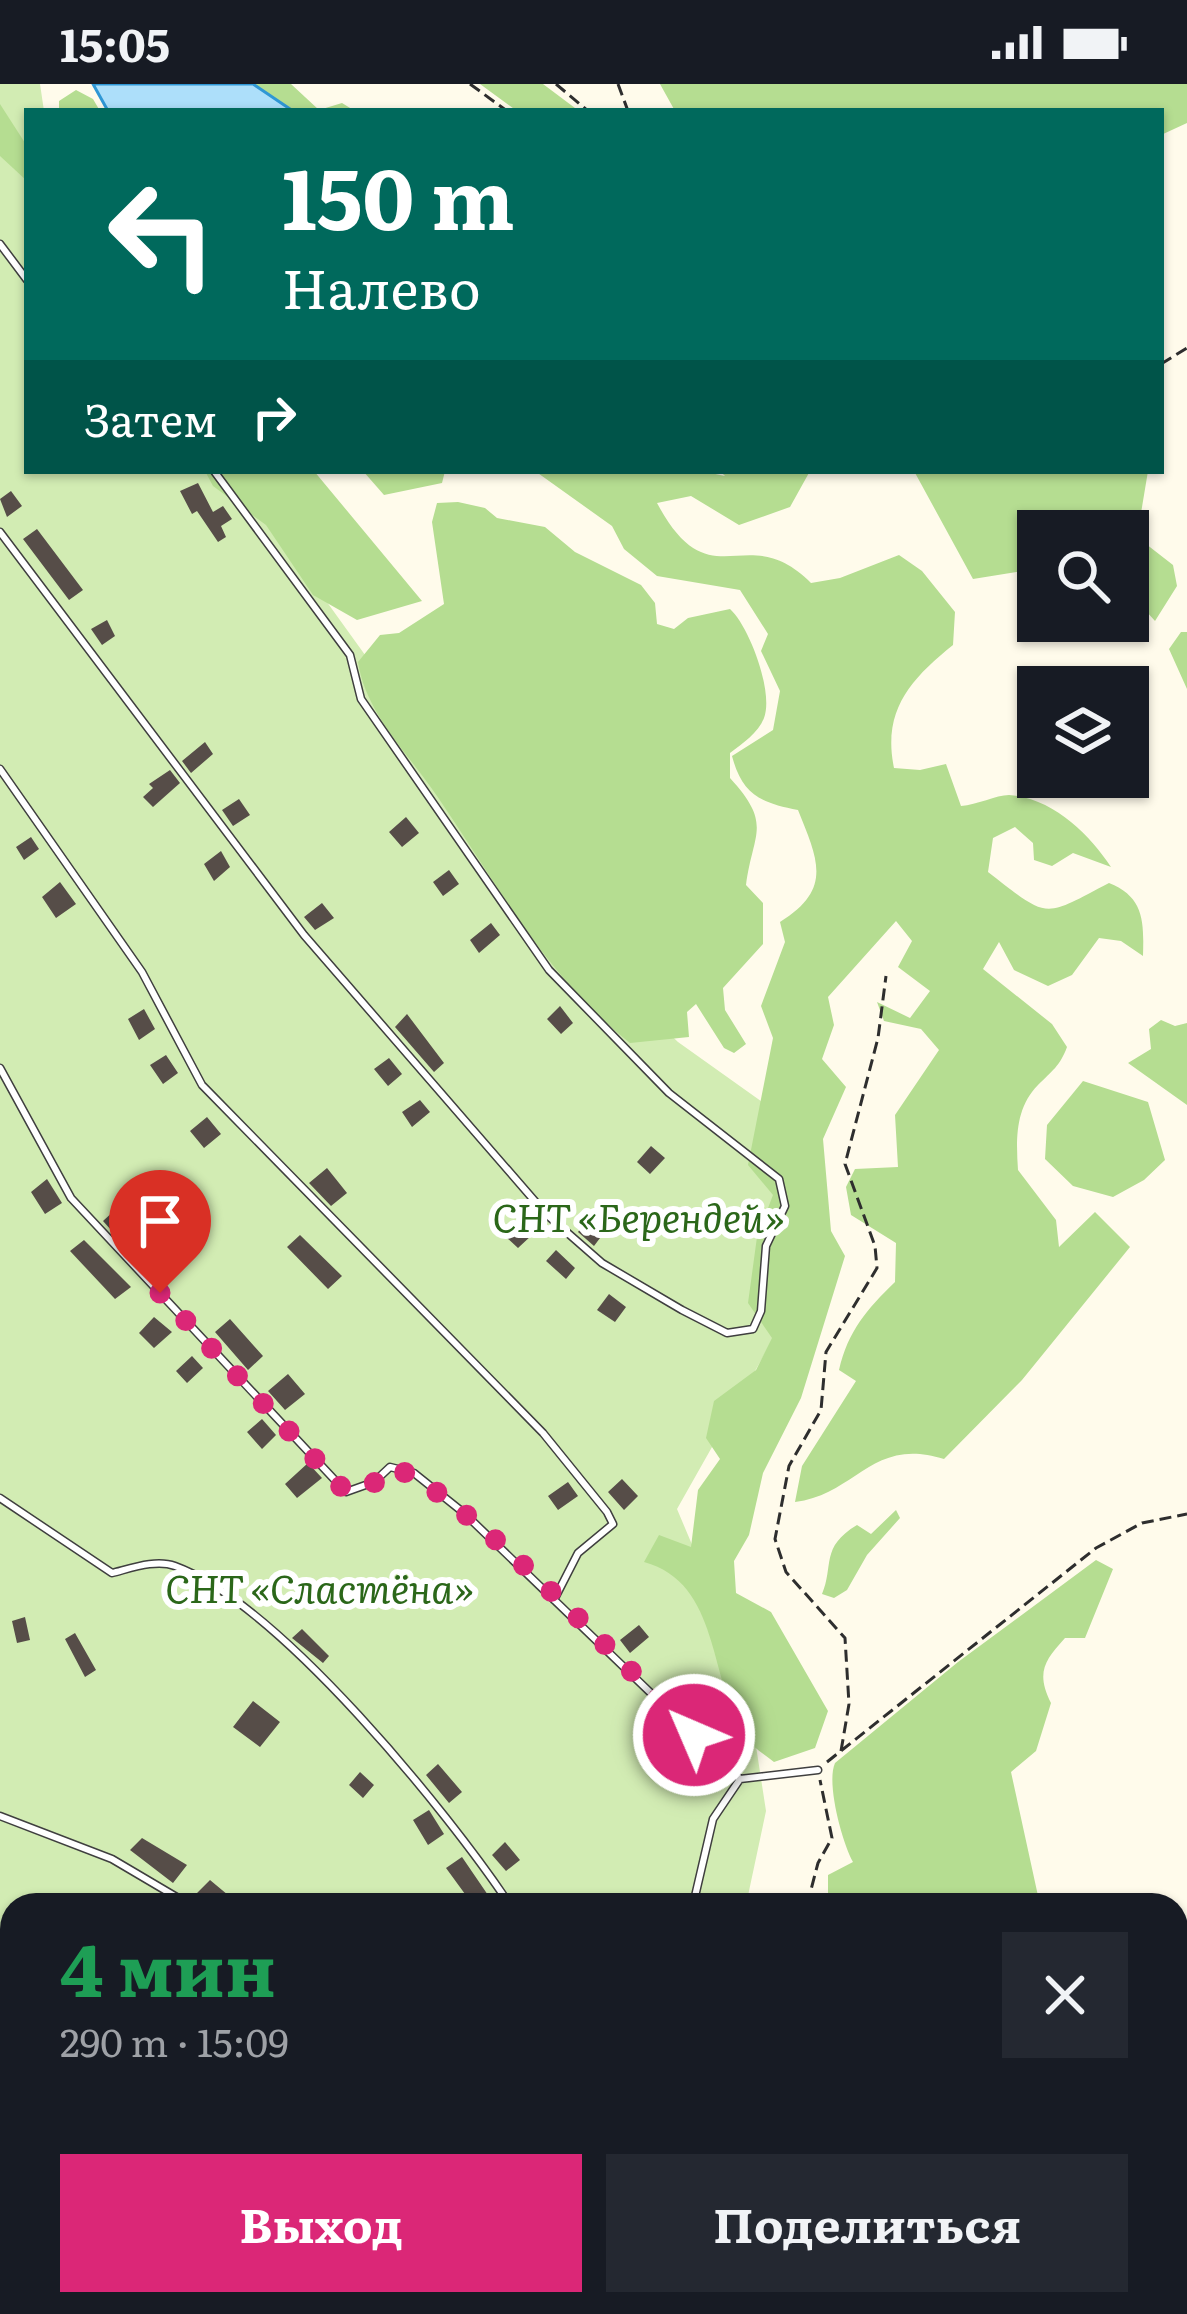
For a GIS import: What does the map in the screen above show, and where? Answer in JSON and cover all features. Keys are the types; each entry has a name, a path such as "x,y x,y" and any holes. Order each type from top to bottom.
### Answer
{"lane":[{"path":"0,244 24,276"},
{"path":"0,532 304,935 546,1214 602,1263 682,1310 727,1333 753,1329 761,1311 766,1246 785,1206 779,1179 669,1093 549,970 361,699 350,655 216,474"},
{"path":"0,770 142,972 202,1085 542,1433 607,1512 613,1524 578,1553 554,1600"},
{"path":"0,1068 70,1198 346,1492 374,1483 390,1467 414,1473 740,1779"},
{"path":"0,1498 112,1573 145,1564 174,1565 256,1616 411,1771 501,1893"},
{"path":"696,1893 713,1819 740,1779 818,1770"},
{"path":"0,1816 112,1859 170,1893"}],"path":[{"path":"470,84 503,108"},
{"path":"556,84 584,108"},
{"path":"841,1751 849,1704 845,1638 786,1572 775,1540 789,1466 821,1410 826,1352 878,1268 875,1246 845,1164 878,1038 886,976"},
{"path":"810,1893 818,1863 832,1838 818,1770 1096,1548 1142,1523 1187,1514"}],"green space":[{"name":"СНТ «Сластёна»","path":"0,84 40,84 44,108 24,108 24,474 230,474 242,484 414,723 513,883 678,1042 793,1124 790,1309 677,1509 744,1668 766,1811 749,1893 0,1893"},
{"path":"250,84 291,84 317,108 280,108"},
{"path":"480,84 543,84 575,108 513,108"},
{"path":"660,84 1187,84 1187,123 1164,134 1164,108 673,108"},
{"path":"76,90 93,99 98,108 59,108 59,101"},
{"path":"0,104 24,141 24,178 0,156"},
{"path":"207,474 316,474 422,601 357,620 313,595 266,525 213,486"},
{"path":"366,474 444,474 442,483 384,495"},
{"path":"539,474 808,474 790,507 739,525 691,496 657,503 676,533 695,549 712,555 767,557 788,565 811,583 840,578 899,555 922,571 955,612 953,645 924,670 903,698 892,729 894,768 920,770 946,764 961,806 1009,795 1055,810 1092,842 1111,867 1073,853 1052,866 1034,860 1033,843 1015,827 993,838 988,872 1024,899 1047,909 1071,903 1109,883 1129,895 1142,921 1143,956 1121,941 1099,938 1072,975 1048,986 1014,970 999,942 983,969 1052,1024 1067,1047 1030,1094 1021,1114 1018,1170 1056,1220 1059,1247 1095,1212 1130,1247 1022,1380 944,1459 899,1455 834,1489 795,1502 802,1466 856,1381 839,1370 853,1332 895,1282 896,1243 851,1215 846,1187 855,1169 898,1167 895,1115 939,1050 921,1029 884,1021 877,1002 910,1018 930,991 898,967 912,941 896,921 828,997 834,1025 822,1059 846,1087 823,1139 831,1231 845,1256 801,1398 763,1473 749,1535 734,1561 736,1593 771,1612 828,1711 815,1748 774,1762 748,1741 733,1714 710,1636 687,1590 669,1573 644,1562 659,1535 691,1547 698,1490 720,1459 706,1438 714,1401 756,1370 772,1338 748,1303 757,1237 773,1195 748,1165 773,1038 761,1006 785,942 780,922 808,898 814,885 815,859 798,810 754,795 732,756 773,730 780,691 761,651 768,634 740,590 657,576 624,549 612,526"},
{"path":"916,474 1148,474 1142,510 1017,510 1017,572 973,579"},
{"path":"437,503 485,508 497,518 545,527 575,552 641,585 655,603 657,624 674,629 688,618 730,609 745,630 763,677 766,707 758,728 730,753 730,778 756,819 746,885 763,903 763,944 723,988 725,1010 746,1044 734,1053 724,1048 696,1004 687,1012 689,1037 630,1043 600,1017 524,927 370,699 358,662 380,635 399,633 444,604 432,522"},
{"path":"1149,546 1173,565 1177,586 1155,621 1149,614"},
{"path":"1181,632 1187,632 1187,689 1169,649"},
{"path":"1161,1020 1175,1026 1187,1023 1187,1105 1128,1063 1151,1049 1149,1029"},
{"path":"1083,1081 1148,1102 1165,1160 1144,1180 1113,1197 1073,1186 1045,1159 1047,1125"},
{"path":"896,1510 900,1518 867,1555 847,1590 834,1598 822,1594 833,1549 845,1533 857,1525 871,1534"},
{"path":"1096,1560 1113,1569 1085,1638 1065,1638 1047,1661 1043,1675 1051,1703 1036,1751 1011,1772 1037,1893 828,1893 828,1875 853,1862 836,1812 835,1763 958,1662"}],"water":[{"path":"93,84 253,84 289,108 106,108"}],"building":[{"path":"198,483 213,512 223,506 232,519 221,526 226,537 218,542 197,511 192,514 180,491"},
{"path":"11,491 22,506 7,517 0,499"},
{"path":"37,529 83,590 69,600 23,539"},
{"path":"107,620 115,636 102,645 91,629"},
{"path":"205,742 213,754 191,773 182,761"},
{"path":"170,770 180,783 153,807 143,797 153,788 149,784"},
{"path":"239,799 250,815 233,826 222,810"},
{"path":"406,817 419,833 402,847 389,832"},
{"path":"31,837 39,849 24,860 16,847"},
{"path":"221,851 230,867 214,881 204,864"},
{"path":"449,870 459,884 443,896 433,882"},
{"path":"60,882 76,904 56,918 42,897"},
{"path":"322,903 334,918 315,930 304,917"},
{"path":"491,923 500,935 479,953 470,940"},
{"path":"560,1006 573,1023 561,1034 547,1019"},
{"path":"144,1009 155,1029 139,1040 128,1019"},
{"path":"407,1014 444,1063 434,1072 395,1027"},
{"path":"166,1055 178,1073 163,1084 150,1065"},
{"path":"389,1058 402,1074 388,1086 374,1069"},
{"path":"420,1100 430,1112 412,1127 402,1112"},
{"path":"207,1117 221,1134 204,1148 190,1131"},
{"path":"651,1146 665,1158 650,1174 637,1162"},
{"path":"327,1168 347,1193 331,1206 309,1183"},
{"path":"47,1179 62,1203 45,1214 31,1192"},
{"path":"115,1210 133,1230 121,1241 103,1221"},
{"path":"587,1220 603,1234 594,1246 578,1232"},
{"path":"520,1223 532,1235 518,1248 506,1237"},
{"path":"145,1235 159,1252 145,1263 132,1246"},
{"path":"300,1235 342,1276 328,1289 287,1247"},
{"path":"84,1240 131,1287 115,1299 70,1251"},
{"path":"556,1250 575,1268 566,1279 546,1261"},
{"path":"609,1294 626,1307 615,1322 597,1310"},
{"path":"154,1317 172,1332 154,1348 139,1333"},
{"path":"230,1319 263,1356 248,1370 215,1332"},
{"path":"192,1356 203,1368 187,1383 176,1371"},
{"path":"288,1374 305,1394 285,1410 268,1391"},
{"path":"262,1419 276,1435 262,1449 247,1432"},
{"path":"308,1463 322,1478 297,1498 285,1484"},
{"path":"622,1479 638,1496 624,1510 608,1492"},
{"path":"568,1482 578,1496 558,1510 548,1496"},
{"path":"25,1617 30,1640 17,1643 12,1621"},
{"path":"639,1625 649,1637 630,1653 620,1640"},
{"path":"302,1629 329,1656 323,1663 292,1638"},
{"path":"75,1633 96,1670 85,1677 65,1639"},
{"path":"253,1701 280,1722 260,1747 233,1727"},
{"path":"438,1764 462,1792 449,1803 426,1775"},
{"path":"360,1772 374,1785 363,1798 349,1785"},
{"path":"429,1810 444,1834 428,1845 413,1820"},
{"path":"142,1838 187,1865 173,1883 130,1850"},
{"path":"505,1842 520,1860 506,1871 492,1855"},
{"path":"462,1857 487,1893 464,1893 446,1868"},
{"path":"210,1880 226,1893 197,1893"}],"route":[{"path":"160,1293 346,1492 374,1483 390,1467 414,1473 464,1513 694,1735"}],"park label":[{"name":"СНТ «Берендей»","path":"638,1215"}]}
